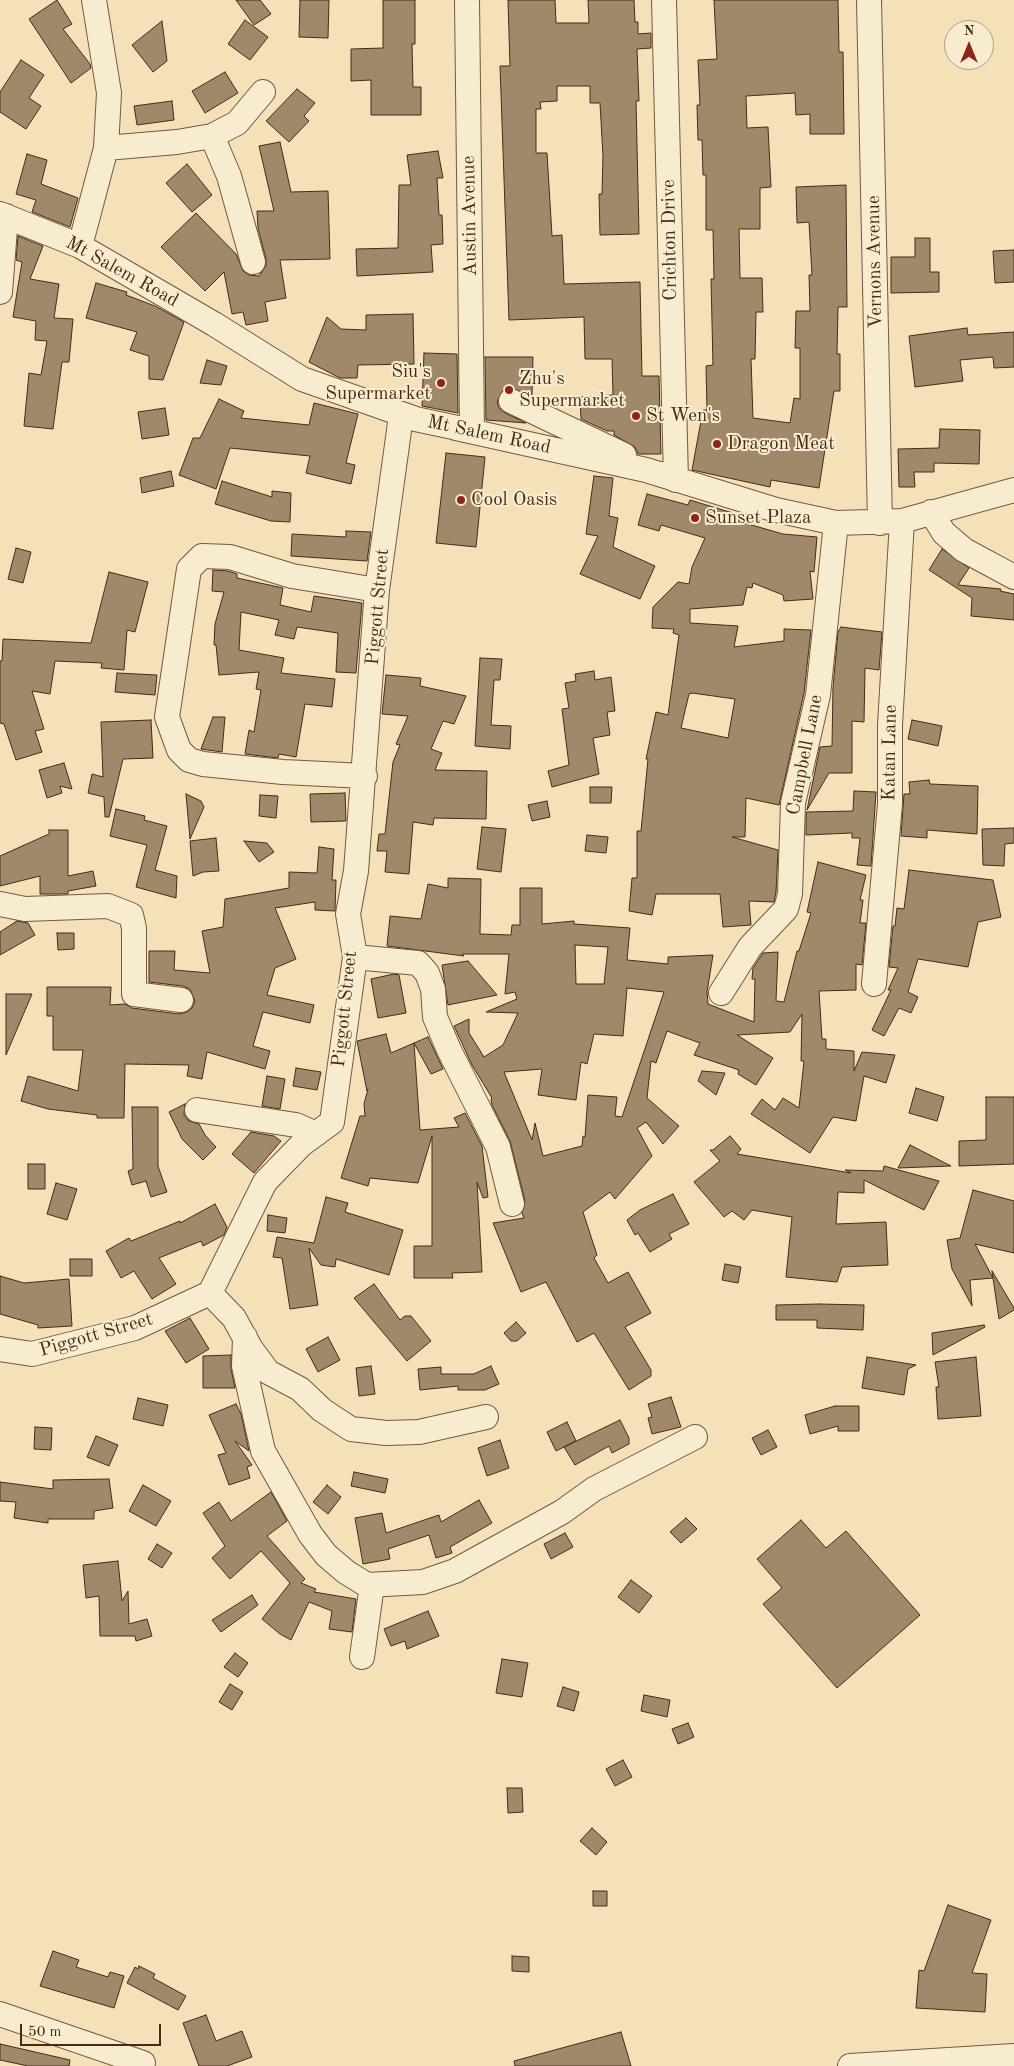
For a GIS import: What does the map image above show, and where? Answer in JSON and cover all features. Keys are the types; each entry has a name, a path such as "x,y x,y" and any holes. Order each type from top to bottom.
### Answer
{"street":[{"path":"80,246 106,148 109,93 94,0"},
{"name":"Austin Avenue","path":"467,0 468,430"},
{"name":"Crichton Drive","path":"664,0 676,480"},
{"name":"Vernons Avenue","path":"869,0 891,522"},
{"path":"106,148 176,142 212,136 237,123 263,92"},
{"path":"212,136 229,176 253,262"},
{"path":"0,292 3,215"},
{"name":"Mt Salem Road","path":"3,215 80,246 214,324 302,379 401,416 646,470 776,510 836,523 891,522 1014,490"},
{"path":"511,401 676,480"},
{"name":"Piggott Street","path":"0,1349 32,1354 135,1328 210,1293 265,1182 302,1144 332,1122 355,957 348,914 356,871 365,776 377,590 401,416 468,430"},
{"path":"931,512 944,533 964,550 1014,576"},
{"name":"Katan Lane","path":"874,984 890,804 891,522"},
{"name":"Campbell Lane","path":"720,993 750,946 786,909 790,894 793,803 818,695 836,523"},
{"path":"365,776 283,772 203,764 189,760 179,750 167,717 189,570 202,556 230,557 292,576 377,590"},
{"path":"0,904 25,909 108,906 131,915 134,928 134,994 181,1000"},
{"path":"355,957 418,964 427,973 433,989 435,1017 449,1050 498,1147 512,1204"},
{"path":"197,1110 296,1125 316,1134"},
{"path":"210,1293 234,1318 268,1372 300,1389 322,1410 351,1429 386,1434 419,1432 486,1417"},
{"path":"245,1338 244,1366 263,1451 310,1534 326,1555 346,1572 367,1585 423,1582 455,1571 562,1512 594,1489 695,1437"},
{"path":"362,1658 372,1585"},
{"path":"0,2014 143,2063"},
{"path":"850,2066 1014,2056"}],"building":[{"path":"57,0 72,24 63,29 90,64 91,68 71,83 29,19"},
{"path":"236,0 260,0 271,14 254,25"},
{"path":"300,0 329,0 328,38 299,37"},
{"path":"383,0 415,0 415,44 412,44 413,87 421,87 421,115 371,115 371,80 351,81 351,49 383,48"},
{"path":"508,0 555,0 556,23 589,23 588,0 634,0 635,22 638,22 638,34 651,33 651,48 637,49 639,101 636,101 639,234 600,235 599,194 602,194 603,156 600,103 590,103 590,86 557,86 557,101 540,102 541,109 536,109 536,153 547,153 552,236 562,235 564,284 640,282 642,376 659,376 661,454 638,454 635,447 614,435 614,431 607,431 581,419 580,397 613,395 612,359 585,359 584,317 509,320 500,66 510,66"},
{"path":"714,0 838,0 839,52 843,52 844,134 810,134 810,114 796,115 795,93 746,96 747,128 768,127 771,187 760,188 760,229 739,229 740,278 762,278 763,312 756,312 755,359 751,359 753,418 790,423 794,398 800,399 800,348 795,348 796,311 810,311 809,275 812,275 809,222 797,223 796,187 846,185 847,307 838,307 837,354 840,354 840,391 834,391 819,488 771,480 770,487 692,470 703,410 707,410 706,366 713,365 711,279 714,279 713,230 706,230 706,175 703,175 702,140 698,140 697,105 700,105 698,60 717,59"},
{"path":"245,20 268,37 250,60 228,44"},
{"path":"162,21 167,61 153,72 132,45"},
{"path":"21,60 44,75 29,98 41,106 26,129 0,112 0,92"},
{"path":"225,72 238,93 205,113 192,91"},
{"path":"297,89 315,103 304,116 309,121 289,142 266,121"},
{"path":"172,101 174,120 137,125 134,106"},
{"path":"280,142 291,192 328,191 330,259 280,260 286,298 265,302 268,321 246,325 243,312 232,314 224,272 205,291 161,247 196,213 236,254 243,271 249,275 259,276 266,266 266,259 258,228 257,211 274,211 259,146"},
{"path":"438,151 443,178 437,178 439,215 442,215 443,244 431,245 433,272 357,276 356,249 398,248 399,185 411,185 407,155"},
{"path":"27,154 47,160 41,184 78,198 70,227 32,212 36,200 16,194"},
{"path":"187,164 212,195 192,212 166,183"},
{"path":"18,236 43,246 30,279 59,284 54,318 73,319 69,362 62,362 53,429 24,426 29,373 41,375 47,341 35,340 36,321 13,317 22,262 16,260"},
{"path":"915,238 930,238 930,272 939,272 939,292 891,293 891,257 915,257"},
{"path":"1014,250 1014,282 995,283 993,251"},
{"path":"96,283 127,292 126,295 155,306 184,322 163,380 149,379 149,356 130,350 137,332 86,318"},
{"path":"413,314 414,364 358,365 357,378 340,378 309,362 327,317 341,329 366,330 366,315"},
{"path":"967,328 968,335 1014,332 1014,367 994,368 993,357 960,360 963,381 915,387 909,336"},
{"name":"Siu's Supermarket","path":"424,353 457,354 458,413 422,406"},
{"name":"Zhu's Supermarket","path":"485,357 533,357 532,396 509,387 503,390 497,402 499,408 505,413 526,423 486,420"},
{"path":"207,360 227,366 221,385 200,383"},
{"path":"219,399 244,411 241,418 309,425 314,403 358,414 346,463 355,465 351,484 306,473 310,456 230,448 216,489 179,475 193,438 200,438"},
{"path":"165,408 169,435 142,439 138,412"},
{"path":"940,429 980,430 979,464 934,463 934,472 914,472 915,487 899,487 898,449 939,448"},
{"name":"Cool Oasis","path":"446,453 485,457 476,547 436,543"},
{"path":"171,471 174,486 142,493 140,478"},
{"path":"594,476 613,478 609,516 618,518 613,547 655,566 640,599 580,574 598,536 586,534"},
{"path":"222,481 272,497 272,491 291,493 290,522 271,521 215,504"},
{"path":"647,494 688,505 690,500 736,514 734,520 783,534 817,537 814,572 810,571 813,599 784,601 783,595 753,583 752,588 747,587 743,605 690,609 690,623 738,626 734,647 784,641 784,629 811,630 804,693 779,805 746,798 745,837 732,837 778,850 774,902 749,901 751,925 723,927 720,894 656,894 652,915 629,911 632,878 637,878 637,831 641,831 648,759 646,759 656,712 668,715 679,635 673,633 674,629 652,628 653,607 678,582 689,584 692,567 705,538 661,525 659,531 638,525","holes":["689,694 735,699 728,738 681,728"]},
{"path":"346,531 371,532 367,561 291,556 292,534 346,537"},
{"path":"16,548 31,552 23,583 8,579"},
{"path":"942,549 969,568 958,585 1001,589 1000,591 1014,594 1014,620 971,616 972,598 929,570"},
{"path":"213,570 228,571 237,574 237,578 283,588 280,605 311,612 314,596 362,603 356,673 336,672 338,633 297,627 294,639 275,635 279,620 241,612 239,650 284,658 281,673 335,679 332,707 305,704 296,757 279,754 278,758 245,754 249,730 254,732 261,690 256,689 259,672 219,675 216,645 214,645 215,624 224,592 212,591"},
{"path":"109,572 148,582 135,632 127,630 124,670 101,668 102,663 55,661 50,694 32,691 44,729 35,731 42,752 16,760 4,724 0,723 0,661 2,661 3,639 91,643"},
{"path":"841,627 882,632 879,670 865,668 864,722 852,721 852,773 829,773 807,810 820,747 832,746 833,687 838,632"},
{"path":"480,658 502,659 500,680 494,680 491,725 511,726 510,749 475,746"},
{"path":"594,671 595,680 611,677 615,711 607,712 610,735 593,738 599,774 552,787 548,771 569,765 562,709 569,708 565,683 576,681 575,674"},
{"path":"117,673 157,675 155,695 115,692"},
{"path":"386,675 421,678 420,686 466,696 454,724 443,721 431,749 442,753 435,770 487,771 486,819 434,818 433,825 413,822 409,874 385,872 387,851 377,851 379,834 385,834 393,762 400,745 396,744 408,716 382,714"},
{"path":"213,717 225,717 222,752 201,749"},
{"path":"151,720 153,758 123,759 109,817 105,817 104,797 88,793 92,774 103,777 101,722"},
{"path":"912,720 942,726 938,746 908,739"},
{"path":"64,763 72,789 60,786 62,793 47,798 39,770"},
{"path":"929,780 930,784 978,786 977,834 927,830 927,838 901,836 904,794 910,794 909,782"},
{"path":"590,787 612,787 611,803 590,803"},
{"path":"854,791 876,792 871,866 857,865 860,838 852,838 852,833 806,835 806,812 853,811"},
{"path":"345,793 346,821 311,822 310,794"},
{"path":"186,794 201,801 204,807 190,839"},
{"path":"260,795 278,796 276,818 259,816"},
{"path":"547,801 550,817 532,821 528,805"},
{"path":"116,809 145,816 144,820 167,826 155,870 177,876 176,898 136,887 147,845 110,836"},
{"path":"482,827 506,829 501,872 477,869"},
{"path":"1014,828 1014,843 1005,844 1004,866 983,865 982,829"},
{"path":"49,830 68,830 68,876 93,871 96,886 68,891 68,894 40,894 40,876 0,886 0,856 49,834"},
{"path":"587,835 608,837 606,853 585,851"},
{"path":"216,838 219,871 203,872 193,876 190,841"},
{"path":"244,841 267,843 274,852 259,862"},
{"path":"319,847 334,849 332,880 336,880 335,911 315,910 315,902 275,908 296,959 275,968 267,995 314,1005 310,1023 263,1012 253,1046 270,1051 265,1069 207,1052 202,1079 187,1076 189,1065 125,1064 124,1118 97,1118 97,1115 48,1109 21,1101 28,1076 78,1091 83,1050 53,1050 53,1016 47,1016 47,987 111,987 110,1005 125,1004 132,1008 179,1014 187,1012 192,1008 195,1001 190,989 183,986 149,982 149,951 175,951 174,970 210,973 202,931 223,927 225,899 289,888 289,872 317,873"},
{"path":"818,862 866,875 860,900 863,900 860,923 866,923 862,965 856,964 856,990 819,991 822,1039 826,1039 826,1049 854,1051 854,1071 862,1052 895,1055 886,1083 864,1076 856,1121 833,1117 810,1153 751,1114 762,1099 775,1110 783,1098 799,1108 804,1061 801,1061 802,1014 790,1032 737,1035 773,1058 756,1085 738,1074 739,1070 694,1055 700,1043 667,1031 656,1063 651,1061 647,1098 679,1126 663,1144 646,1122 637,1128 652,1156 615,1199 610,1192 583,1212 597,1255 594,1258 608,1283 628,1272 651,1313 625,1327 651,1370 651,1376 629,1390 594,1333 577,1342 546,1282 521,1292 493,1223 524,1218 522,1213 525,1201 510,1141 492,1105 492,1098 472,1065 454,1026 469,1019 469,1033 484,1057 503,1045 518,1013 486,1012 517,999 515,992 505,994 509,954 462,954 464,956 387,946 390,916 421,919 428,884 448,888 448,878 481,879 480,934 511,935 512,925 520,925 520,888 542,888 542,924 574,921 574,924 630,928 627,960 668,964 668,957 713,955 707,992 708,1004 754,1022 755,979 752,979 753,968 763,953 778,952 776,1001 784,1002 797,951 799,951 811,913 807,912","holes":["575,945 608,947 604,984 576,984","627,988 664,992 622,1117 615,1116 617,1097 588,1095 585,1137 583,1136 582,1146 543,1156 535,1123 532,1140 504,1072 542,1069 538,1095 576,1100 581,1062 587,1064 594,1034 623,1036"]},
{"path":"909,870 993,880 1001,917 978,922 968,967 918,959 908,992 918,997 911,1013 899,1008 884,1036 872,1030 891,990 888,990 898,968 889,967 893,926 895,926 897,908 904,909"},
{"path":"17,921 28,923 35,935 0,955 0,932"},
{"path":"57,933 74,933 74,949 58,950"},
{"path":"468,961 497,995 448,1005 442,965"},
{"path":"394,974 399,975 406,1013 378,1018 371,979"},
{"path":"6,994 32,994 6,1055"},
{"path":"386,1034 391,1053 414,1043 420,1130 459,1127 454,1118 465,1113 482,1146 488,1197 483,1198 477,1182 482,1272 452,1273 453,1278 414,1278 414,1246 432,1246 432,1136 418,1183 370,1178 368,1186 341,1178 360,1116 365,1116 364,1104 368,1089 367,1091 357,1041"},
{"path":"428,1037 443,1069 431,1074 414,1043"},
{"path":"296,1068 321,1072 317,1090 293,1086"},
{"path":"702,1071 725,1073 716,1095 698,1081"},
{"path":"267,1076 285,1079 280,1109 262,1106"},
{"path":"916,1088 944,1097 937,1121 909,1113"},
{"path":"986,1097 1014,1097 1014,1164 959,1166 959,1141 986,1140"},
{"path":"185,1104 184,1115 189,1121 199,1124 205,1135 216,1147 203,1160 182,1139 169,1112"},
{"path":"132,1107 158,1107 158,1166 167,1192 151,1197 146,1181 132,1185 128,1171 133,1169"},
{"path":"251,1132 274,1136 281,1141 254,1173 232,1154"},
{"path":"730,1136 741,1149 737,1154 851,1173 845,1170 883,1171 884,1166 939,1181 924,1210 864,1180 864,1193 838,1192 836,1224 886,1222 888,1265 842,1267 837,1282 786,1277 792,1217 752,1210 744,1220 732,1211 724,1217 694,1182 720,1161 710,1150 713,1150"},
{"path":"910,1145 951,1166 898,1168"},
{"path":"28,1164 45,1164 45,1189 28,1189"},
{"path":"56,1183 77,1189 67,1220 47,1214"},
{"path":"973,1190 1014,1201 1014,1253 975,1244 993,1278 970,1280 972,1306 952,1269 947,1240 960,1238"},
{"path":"673,1194 689,1224 669,1234 672,1239 650,1252 638,1233 635,1235 627,1220 640,1210"},
{"path":"326,1197 348,1203 345,1212 403,1230 389,1275 336,1259 335,1267 321,1265 309,1248 318,1305 290,1309 282,1258 273,1257 277,1237 314,1243"},
{"path":"215,1204 227,1227 224,1235 203,1246 201,1241 159,1258 176,1284 152,1299 134,1271 121,1278 106,1251 129,1238 131,1241 180,1221 180,1223"},
{"path":"268,1215 287,1218 285,1233 267,1231"},
{"path":"70,1259 92,1259 92,1276 70,1276"},
{"path":"725,1264 741,1267 738,1283 722,1280"},
{"path":"992,1271 1014,1308 1014,1310 999,1319"},
{"path":"0,1276 24,1283 69,1279 72,1326 38,1328 38,1325 0,1314"},
{"path":"374,1284 400,1320 405,1316 411,1316 431,1341 407,1361 354,1298"},
{"path":"776,1305 864,1305 863,1330 817,1328 817,1320 776,1320"},
{"path":"190,1318 209,1349 186,1363 165,1331"},
{"path":"516,1322 526,1333 517,1341 511,1341 504,1333"},
{"path":"984,1325 985,1327 933,1355 932,1333"},
{"path":"328,1337 340,1360 318,1372 306,1349"},
{"path":"231,1355 231,1369 235,1388 203,1388 203,1356"},
{"path":"867,1357 916,1365 908,1369 904,1395 862,1388"},
{"path":"976,1357 981,1416 938,1419 936,1387 939,1387 935,1362"},
{"path":"371,1366 375,1394 359,1396 356,1368"},
{"path":"491,1366 499,1384 485,1390 458,1390 458,1386 420,1390 418,1369 441,1367 441,1374 474,1374"},
{"path":"671,1397 681,1427 652,1434 648,1418 652,1417 648,1404"},
{"path":"138,1398 168,1405 163,1426 133,1419"},
{"path":"236,1404 241,1414 249,1451 235,1441 252,1465 247,1467 250,1478 229,1485 218,1455 226,1453 209,1415"},
{"path":"835,1406 859,1406 859,1431 838,1431 838,1426 810,1434 805,1415"},
{"path":"620,1420 629,1438 629,1444 612,1453 609,1446 575,1465 564,1447"},
{"path":"567,1422 576,1441 556,1451 547,1432"},
{"path":"35,1427 52,1428 51,1450 34,1449"},
{"path":"768,1430 777,1447 761,1455 752,1438"},
{"path":"96,1436 118,1445 109,1466 87,1457"},
{"path":"500,1440 509,1468 487,1476 478,1448"},
{"path":"354,1472 388,1479 385,1493 351,1486"},
{"path":"109,1479 113,1508 94,1511 94,1519 48,1519 48,1523 14,1518 16,1502 0,1501 0,1482 53,1489 53,1480"},
{"path":"143,1485 171,1501 156,1526 129,1511"},
{"path":"327,1485 341,1497 328,1514 313,1502"},
{"path":"271,1492 287,1521 267,1536 305,1579 301,1583 316,1589 314,1592 356,1599 352,1632 329,1629 332,1611 309,1602 291,1640 280,1634 262,1619 290,1583 261,1551 230,1579 212,1558 225,1546 203,1513 219,1502 231,1521"},
{"path":"479,1500 492,1523 450,1547 452,1553 436,1558 429,1535 388,1549 390,1559 363,1564 355,1518 382,1513 386,1533 439,1515 441,1522"},
{"path":"686,1518 697,1529 681,1543 670,1532"},
{"path":"801,1520 826,1548 846,1531 920,1615 837,1688 763,1604 782,1588 757,1559"},
{"path":"565,1533 573,1547 551,1559 544,1544"},
{"path":"157,1544 172,1553 162,1568 148,1559"},
{"path":"118,1561 122,1601 128,1591 129,1624 147,1619 152,1636 136,1641 135,1636 100,1636 99,1596 86,1598 83,1565"},
{"path":"631,1580 652,1596 639,1613 618,1597"},
{"path":"252,1595 258,1605 221,1632 212,1620"},
{"path":"428,1611 439,1636 407,1649 405,1641 391,1646 384,1629"},
{"path":"235,1653 248,1663 238,1677 224,1667"},
{"path":"502,1659 528,1663 522,1697 496,1693"},
{"path":"230,1684 243,1692 232,1710 219,1702"},
{"path":"563,1687 579,1692 574,1711 557,1706"},
{"path":"644,1695 670,1700 667,1717 641,1711"},
{"path":"688,1723 694,1737 678,1744 672,1729"},
{"path":"623,1760 632,1777 615,1786 606,1769"},
{"path":"507,1788 522,1788 523,1812 508,1813"},
{"path":"592,1828 607,1842 596,1855 580,1841"},
{"path":"593,1891 607,1891 607,1906 593,1906"},
{"path":"948,1905 991,1920 972,1973 987,1974 985,2012 916,2008 919,1970 924,1971"},
{"path":"53,1951 79,1960 76,1967 108,1977 110,1972 124,1976 114,2008 40,1986"},
{"path":"512,1956 529,1957 529,1972 512,1971"},
{"path":"139,1966 155,1974 153,1978 186,1996 178,2010 127,1983 135,1967 138,1969"},
{"path":"206,2015 216,2041 242,2031 252,2057 227,2066 199,2066 183,2023"},
{"path":"621,2032 631,2066 515,2066 514,2061"},
{"path":"0,2044 70,2060 69,2066 28,2066 0,2060"}],"place":[{"name":"Siu's Supermarket","path":"441,383"},
{"name":"Zhu's Supermarket","path":"509,390"},
{"name":"St Wen's","path":"636,416"},
{"name":"Dragon Meat","path":"717,444"},
{"name":"Cool Oasis","path":"461,500"},
{"name":"Sunset Plaza","path":"695,518"}]}
